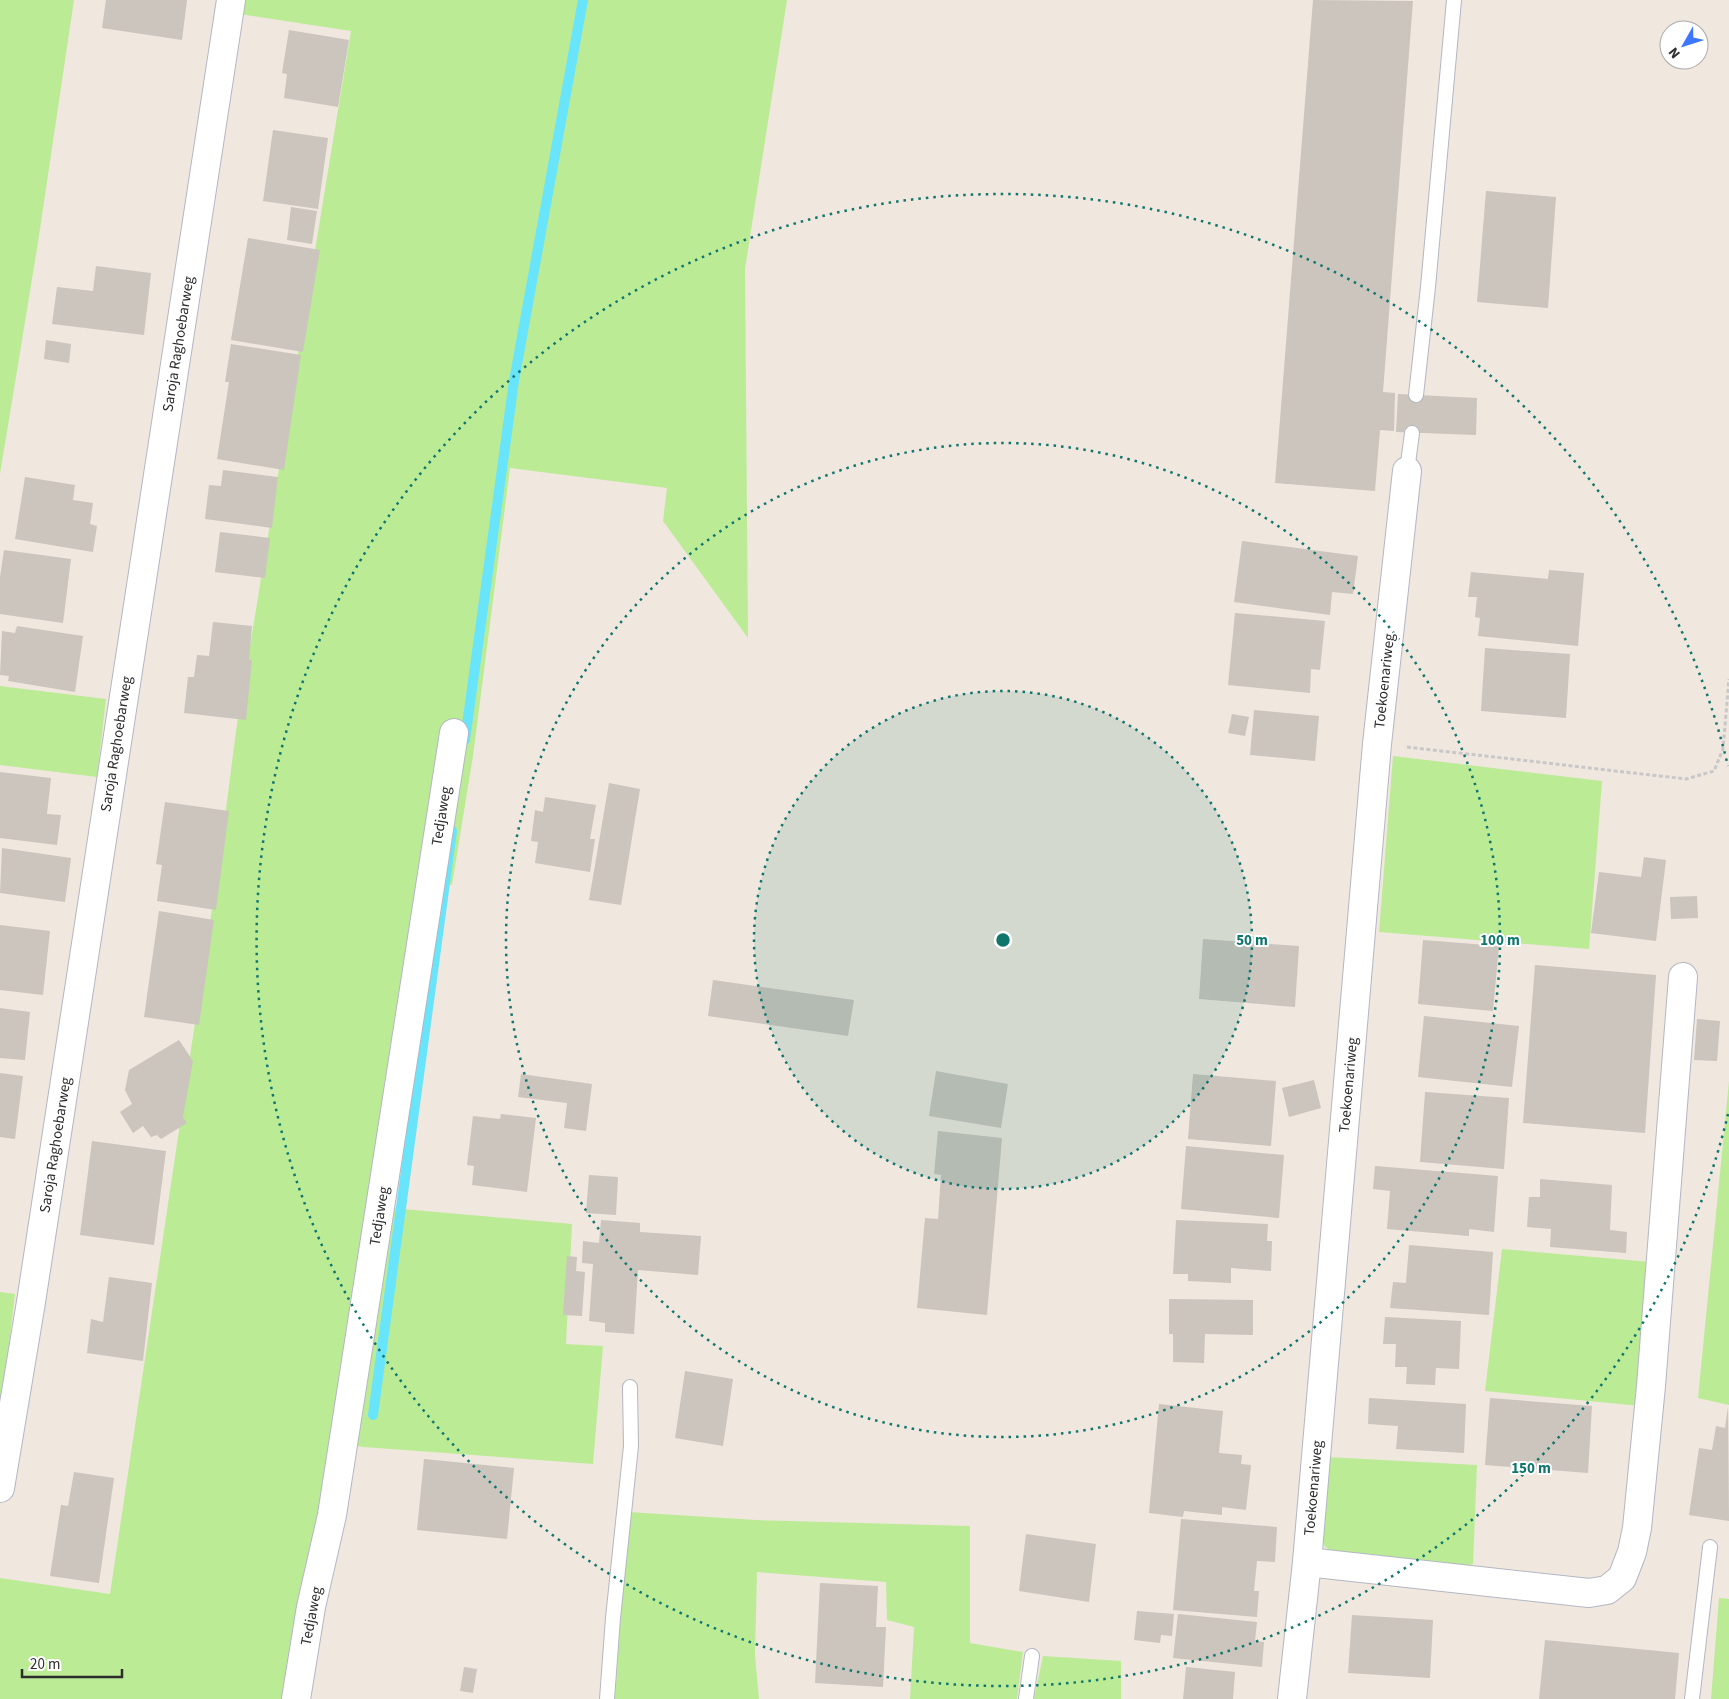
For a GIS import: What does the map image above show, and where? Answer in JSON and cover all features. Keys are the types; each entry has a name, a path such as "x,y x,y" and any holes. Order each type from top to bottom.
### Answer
{"street":[{"name":"Saroja Raghoebarweg","path":"0,1488 31,1302 231,0"},
{"name":"Toekoenariweg","path":"1292,1699 1307,1562 1377,744 1407,471"},
{"name":"Tedjaweg","path":"296,1699 311,1606 332,1515 454,733"},
{"path":"1307,1562 1589,1594 1607,1590 1622,1578 1632,1552 1638,1519 1651,1386 1683,977"}],"lane":[{"path":"1416,395 1428,287 1454,0"},
{"path":"1407,471 1412,433"},
{"path":"607,1699 613,1618 631,1446 630,1387"},
{"path":"1692,1699 1710,1547"},
{"path":"1026,1699 1032,1656"}],"path":[{"path":"1377,744 1686,779 1714,771 1723,749 1729,679"}],"green space":[{"path":"0,0 74,0 37,249 0,474"},
{"path":"242,0 787,0 745,269 748,638 663,521 667,488 510,468 473,756 452,885 439,882 391,1208 572,1224 566,1344 603,1346 593,1464 363,1447 332,1441 289,1699 0,1699 0,1578 110,1594 221,848 236,731 351,31 240,14"},
{"path":"0,686 106,699 97,777 0,765"},
{"path":"1393,756 1602,781 1589,949 1379,932"},
{"path":"1729,1081 1729,1405 1698,1398"},
{"path":"1502,1249 1651,1262 1640,1406 1485,1391"},
{"path":"0,1292 15,1294 0,1421"},
{"path":"1327,1457 1477,1465 1473,1564 1465,1566 1334,1552 1325,1547 1321,1537"},
{"path":"628,1512 757,1520 970,1526 970,1643 1023,1652 1017,1699 910,1699 914,1627 887,1620 886,1582 757,1572 755,1655 759,1699 615,1699"},
{"path":"1719,1598 1729,1599 1729,1699 1711,1699"},
{"path":"1043,1656 1121,1661 1121,1699 1034,1699"}],"building":[{"path":"106,0 187,0 182,40 102,28"},
{"path":"1313,0 1413,1 1383,392 1395,393 1394,431 1380,430 1375,491 1275,483"},
{"path":"289,30 349,40 338,107 284,98 287,74 282,73"},
{"path":"273,130 328,138 318,209 263,201"},
{"path":"1486,191 1556,197 1548,308 1477,302"},
{"path":"291,207 317,211 312,244 287,240"},
{"path":"248,238 320,250 303,352 231,340"},
{"path":"96,266 151,273 144,335 52,324 57,287 93,291"},
{"path":"46,340 71,344 69,363 44,359"},
{"path":"231,344 301,355 284,470 217,459 229,382 225,382"},
{"path":"1398,394 1477,398 1476,435 1396,432"},
{"path":"223,470 278,477 272,528 205,519 209,485 221,486"},
{"path":"25,477 75,485 73,500 93,503 90,524 97,526 93,552 15,539"},
{"path":"220,532 270,538 265,578 215,572"},
{"path":"1242,541 1358,556 1353,594 1332,592 1330,615 1234,602"},
{"path":"4,550 71,559 63,623 0,614 0,577"},
{"path":"1549,570 1584,573 1578,646 1478,636 1480,618 1475,617 1477,597 1468,597 1471,572 1548,579"},
{"path":"1235,613 1325,621 1320,670 1311,669 1310,693 1228,685"},
{"path":"213,622 252,626 249,660 252,660 246,720 184,713 188,677 194,677 197,655 209,656"},
{"path":"17,626 83,636 75,692 8,681 9,676 0,675 2,631 15,633"},
{"path":"1485,648 1570,654 1566,718 1481,711"},
{"path":"1254,710 1319,716 1315,761 1250,755"},
{"path":"1232,714 1249,717 1245,736 1228,733"},
{"path":"0,772 51,778 47,814 61,815 57,845 0,838"},
{"path":"609,783 640,789 621,905 589,900"},
{"path":"545,797 596,805 590,839 595,839 590,872 535,863 538,842 531,841 535,810 543,812"},
{"path":"165,802 229,811 216,910 157,901 162,865 156,864"},
{"path":"2,848 71,858 65,902 0,893"},
{"path":"1644,857 1666,860 1656,941 1591,933 1599,872 1641,877"},
{"path":"1697,896 1698,918 1671,919 1670,897"},
{"path":"159,911 214,920 199,1025 144,1017"},
{"path":"0,925 50,931 43,995 0,990"},
{"path":"1203,939 1299,946 1295,1007 1199,999"},
{"path":"1423,940 1499,946 1493,1011 1418,1004"},
{"path":"1535,965 1656,975 1645,1133 1523,1123"},
{"path":"713,980 854,1000 848,1036 708,1016"},
{"path":"0,1008 30,1012 25,1060 0,1058"},
{"path":"1424,1016 1519,1026 1512,1087 1418,1077"},
{"path":"1697,1019 1720,1021 1717,1061 1694,1060"},
{"path":"179,1040 193,1061 183,1117 187,1123 161,1139 157,1135 151,1137 143,1126 133,1133 120,1112 132,1104 125,1090 129,1070"},
{"path":"936,1071 1008,1084 1001,1128 929,1116"},
{"path":"0,1073 23,1076 15,1139 0,1137"},
{"path":"521,1074 592,1084 586,1131 564,1128 567,1103 518,1097"},
{"path":"1193,1074 1276,1081 1271,1146 1188,1139"},
{"path":"1314,1080 1321,1108 1289,1117 1282,1088"},
{"path":"1425,1092 1509,1098 1504,1169 1420,1162"},
{"path":"501,1114 536,1118 527,1192 472,1185 474,1166 467,1165 473,1116 500,1119"},
{"path":"938,1131 1002,1138 987,1315 917,1308 925,1218 938,1219 941,1175 934,1174"},
{"path":"92,1141 166,1151 154,1245 80,1235"},
{"path":"1186,1146 1284,1155 1279,1218 1181,1209"},
{"path":"1375,1166 1498,1176 1494,1232 1469,1229 1469,1236 1387,1229 1390,1191 1373,1189"},
{"path":"589,1175 618,1177 616,1215 586,1213"},
{"path":"1540,1179 1612,1185 1610,1230 1627,1232 1626,1253 1550,1247 1551,1229 1527,1227 1529,1197 1540,1197"},
{"path":"601,1220 640,1223 640,1232 701,1236 698,1275 638,1270 634,1334 605,1332 605,1323 589,1321 593,1264 582,1263 583,1241 599,1243"},
{"path":"1176,1220 1268,1224 1267,1241 1272,1241 1271,1271 1231,1268 1231,1283 1188,1281 1188,1274 1173,1274"},
{"path":"1409,1245 1493,1252 1489,1315 1390,1308 1393,1282 1406,1283"},
{"path":"567,1256 577,1257 576,1271 585,1272 582,1316 563,1315"},
{"path":"109,1277 152,1283 143,1361 87,1353 91,1319 103,1322"},
{"path":"1169,1299 1253,1300 1253,1335 1205,1334 1204,1363 1173,1362 1173,1334 1169,1334"},
{"path":"1385,1317 1461,1321 1459,1369 1436,1368 1435,1385 1406,1384 1407,1367 1395,1367 1396,1344 1383,1344"},
{"path":"685,1371 733,1379 723,1446 675,1438"},
{"path":"1369,1398 1466,1404 1464,1453 1396,1449 1398,1426 1368,1424"},
{"path":"1490,1398 1592,1406 1588,1473 1485,1465"},
{"path":"1159,1404 1223,1411 1219,1453 1242,1455 1241,1464 1251,1465 1246,1510 1222,1507 1222,1515 1184,1511 1183,1517 1149,1513"},
{"path":"1728,1407 1729,1521 1689,1515 1699,1448 1712,1450 1716,1426 1725,1428"},
{"path":"424,1459 514,1468 507,1539 417,1530"},
{"path":"74,1472 114,1478 99,1583 50,1576 61,1505 68,1506"},
{"path":"1181,1519 1277,1527 1275,1562 1257,1561 1254,1591 1259,1591 1257,1617 1173,1610"},
{"path":"1026,1534 1096,1544 1089,1602 1019,1591"},
{"path":"820,1583 878,1586 876,1627 886,1627 883,1687 815,1683"},
{"path":"1137,1611 1174,1614 1172,1636 1161,1635 1160,1643 1134,1640"},
{"path":"1178,1614 1257,1622 1255,1641 1264,1642 1262,1667 1173,1658"},
{"path":"1352,1615 1433,1620 1430,1678 1348,1673"},
{"path":"1545,1640 1679,1653 1675,1699 1539,1699"},
{"path":"464,1667 477,1669 473,1693 460,1691"},
{"path":"1186,1667 1235,1672 1233,1699 1183,1699"}],"waterway":[{"path":"465,740 514,381 583,0"},
{"path":"373,1415 452,831"}]}
